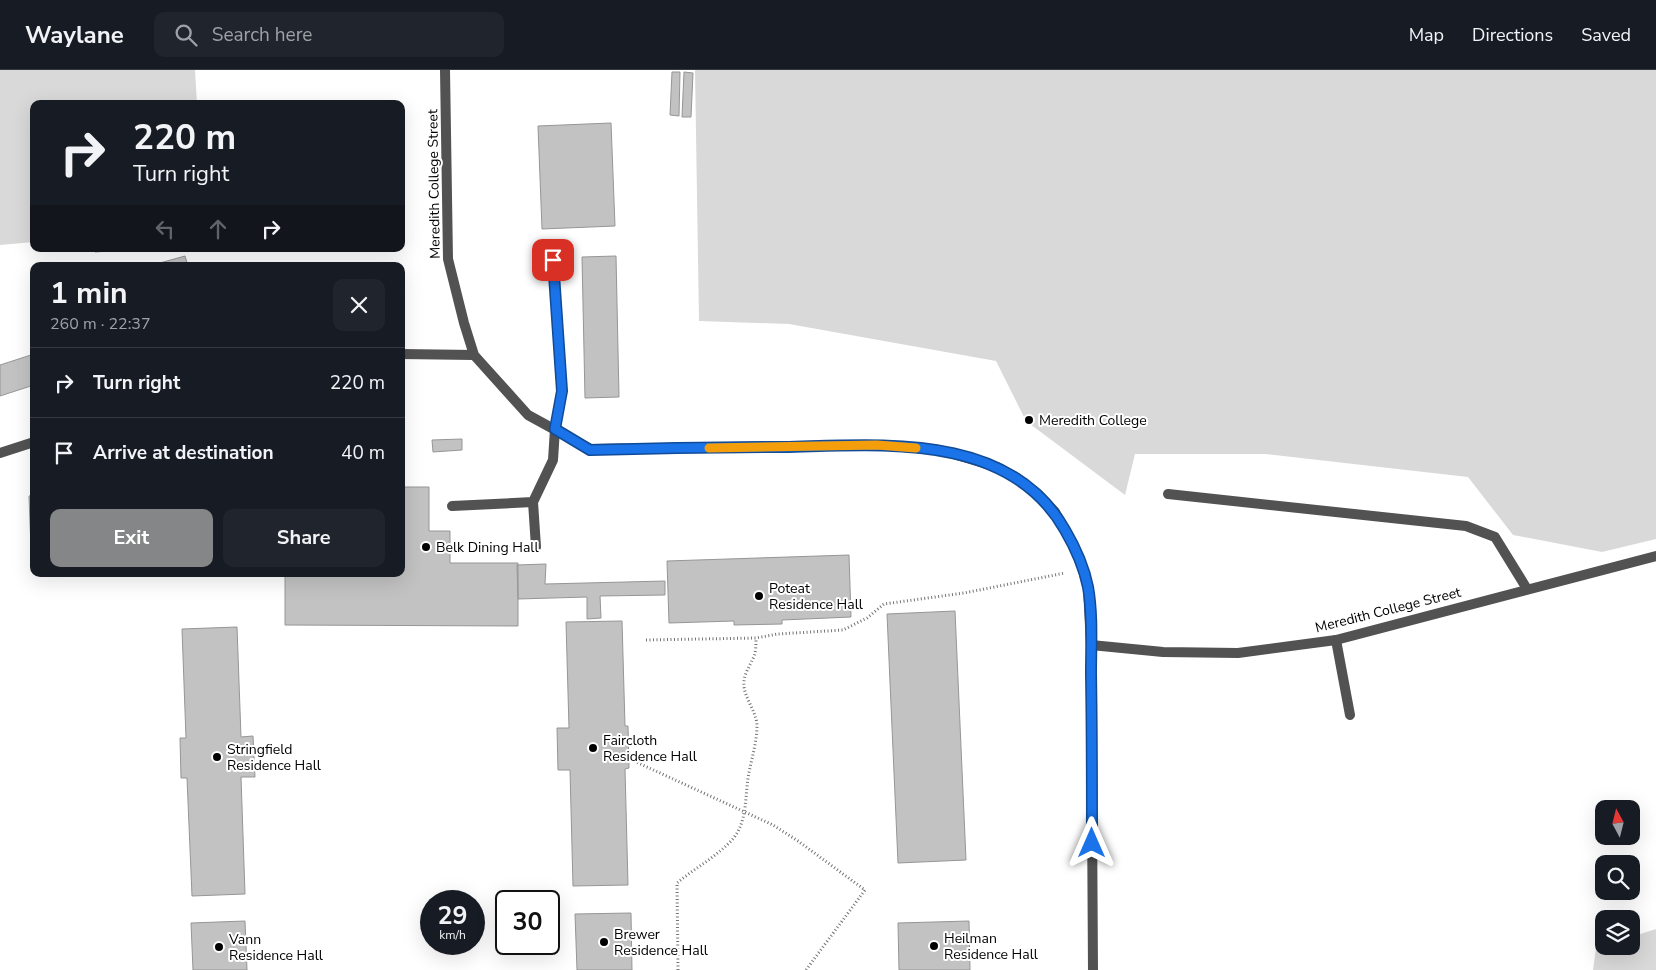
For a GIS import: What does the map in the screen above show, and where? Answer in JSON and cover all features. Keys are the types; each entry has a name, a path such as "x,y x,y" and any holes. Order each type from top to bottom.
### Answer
{"street":[{"name":"Meredith College Street","path":"445,70 448,259 474,354 528,414 590,450 896,446 940,450 997,467 1017,478 1055,512 1071,540 1088,588 1094,970"},
{"path":"536,547 533,502 553,460 555,429 562,391 553,260"},
{"path":"405,354 474,354"},
{"path":"0,453 30,443"},
{"path":"1168,494 1466,526 1496,536 1527,589"},
{"path":"452,506 533,502"},
{"name":"Meredith College Street","path":"1090,645 1162,652 1238,653 1336,640 1656,556"},
{"path":"1336,640 1350,715"}],"path":[{"path":"646,640 756,638 778,634 843,630 867,618 884,604 964,593 1068,572"},
{"path":"678,970 677,882 717,854 733,839 743,819 757,724 752,706 743,687 745,676 755,652 756,638"},
{"path":"634,760 772,825 798,841 865,890 806,970"}],"shaded area":[{"path":"0,70 195,70 197,100 30,100 30,242 0,245"},
{"path":"695,70 1656,70 1656,539 1602,552 1513,535 1468,477 1265,454 1135,454 1125,495 1026,421 996,361 789,324 699,321"},
{"path":"1656,929 1656,970 1593,970 1595,955 1640,955 1640,934"}],"building":[{"path":"672,72 680,72 679,116 670,115"},
{"path":"684,72 693,73 691,117 682,117"},
{"path":"611,123 615,226 542,229 538,126"},
{"path":"185,256 187,262 163,262"},
{"path":"616,256 619,397 585,398 582,257"},
{"path":"30,355 30,386 0,396 0,365"},
{"path":"462,439 462,450 433,452 432,440"},
{"name":"Belk Dining Hall","path":"405,487 429,487 429,531 450,531 450,563 518,563 518,626 285,625 285,577 405,577"},
{"name":"Poteat Residence Hall","path":"849,555 851,617 782,620 782,624 734,625 734,621 669,623 667,561"},
{"path":"546,564 545,584 665,581 665,595 600,596 601,618 587,619 587,597 518,599 517,565"},
{"path":"955,611 966,860 898,863 887,614"},
{"name":"Faircloth Residence Hall","path":"622,621 625,726 628,726 629,768 625,769 628,885 573,886 570,770 558,770 557,728 569,728 566,622"},
{"name":"Stringfield Residence Hall","path":"237,627 241,737 253,736 255,777 241,777 245,894 192,896 187,778 181,778 180,738 186,738 182,629"},
{"name":"Brewer Residence Hall","path":"631,913 632,970 577,970 575,914"},
{"name":"Vann Residence Hall","path":"245,921 247,970 193,970 191,923"},
{"name":"Heilman Residence Hall","path":"969,921 970,970 899,970 898,923"}],"slow traffic":[{"path":"709,448 877,445 916,448"}],"place":[{"name":"Meredith College","path":"1029,420"},
{"name":"Belk Dining Hall","path":"426,547"},
{"name":"Poteat Residence Hall","path":"759,596"},
{"name":"Faircloth Residence Hall","path":"593,748"},
{"name":"Stringfield Residence Hall","path":"217,757"},
{"name":"Brewer Residence Hall","path":"604,942"},
{"name":"Heilman Residence Hall","path":"934,946"},
{"name":"Vann Residence Hall","path":"219,947"}],"route":[{"path":"553,260 562,391 555,429 590,450 877,445 940,450 997,467 1017,478 1055,512 1071,540 1088,588 1091,660 1092,843"}]}
